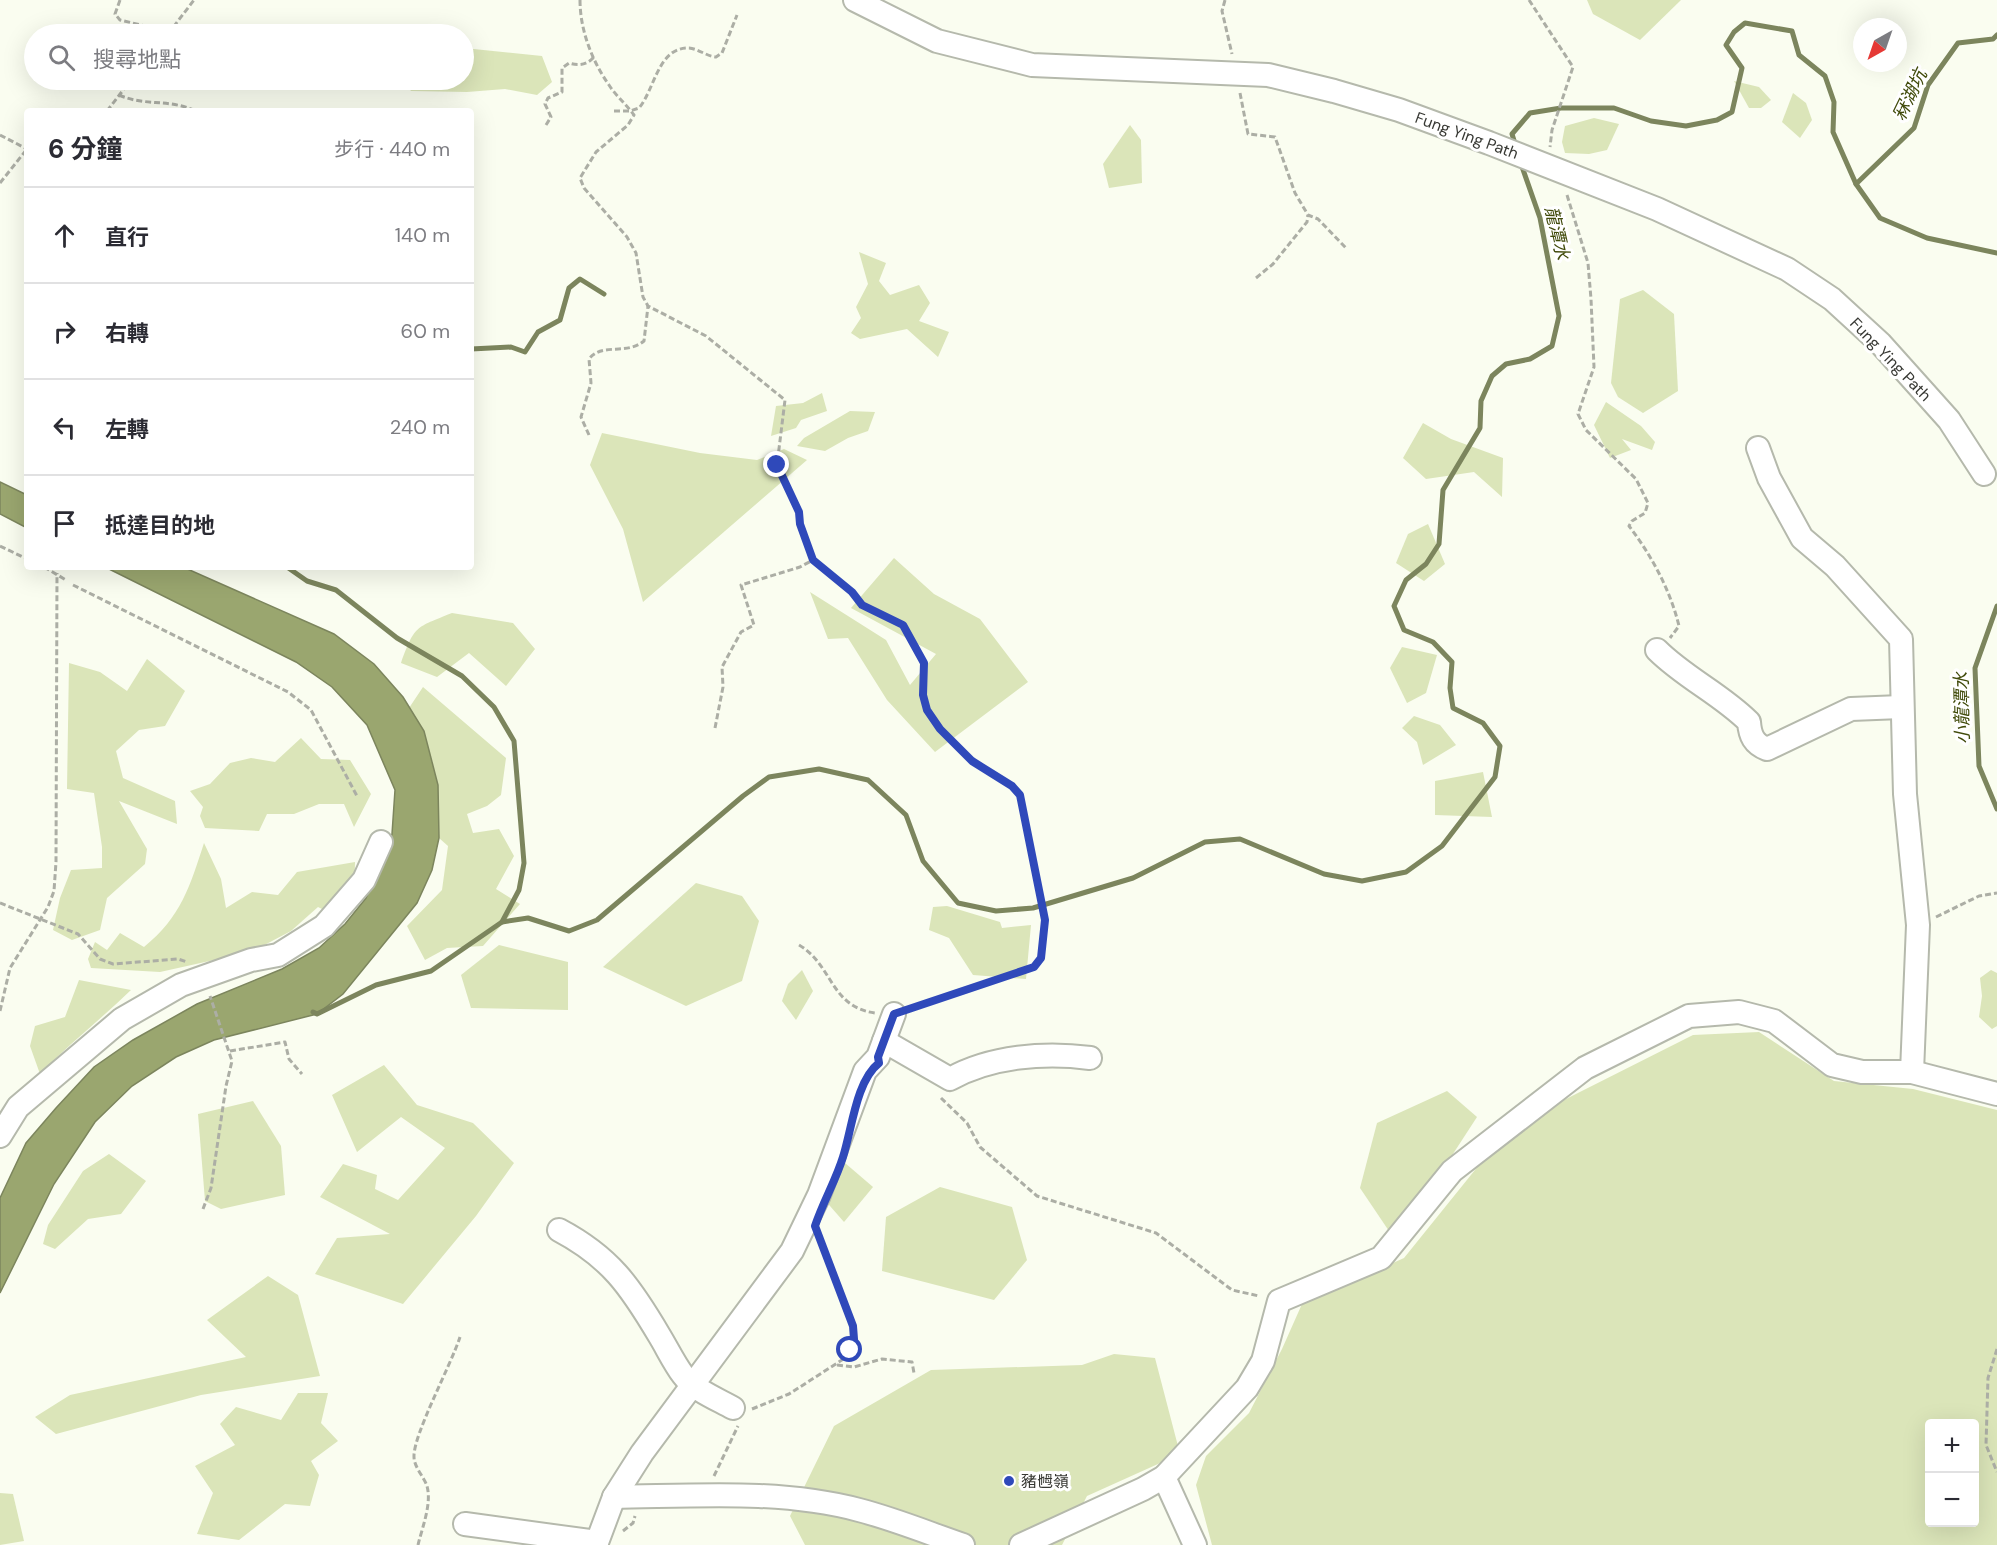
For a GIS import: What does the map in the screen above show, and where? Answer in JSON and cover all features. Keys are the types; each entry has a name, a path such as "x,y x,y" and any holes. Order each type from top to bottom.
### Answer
{"street":[{"name":"Fung Ying Path","path":"855,0 937,41 1032,65 1268,75 1399,110 1490,143 1541,154 1787,269 1833,299 1880,343 1949,420 1984,474"},
{"path":"1758,448 1769,478 1802,537 1835,566 1901,639 1905,794 1918,925 1912,1072"},
{"path":"1657,650 1689,678 1731,704 1749,722 1750,735 1758,746 1767,749 1851,709 1901,707"},
{"path":"0,1136 18,1107 122,1019 181,985 202,976 251,960 278,955 324,926 364,880 381,842"},
{"path":"1021,1545 1164,1477 1247,1388 1263,1360 1279,1301 1381,1258 1452,1170 1585,1068 1689,1016 1739,1012 1774,1021 1832,1065 1862,1072 1912,1072 1997,1094"},
{"path":"465,1524 596,1543 614,1497 642,1453 792,1251 819,1195 865,1071 878,1057 894,1014"},
{"path":"884,1041 950,1079 970,1068 1054,1054 1090,1058"},
{"path":"559,1230 588,1246 619,1274 642,1306 683,1375 693,1385 741,1412"},
{"path":"1164,1477 1195,1545"},
{"path":"614,1497 773,1497 858,1509 963,1545"}],"path":[{"path":"120,0 116,14 120,20 135,24"},
{"path":"176,24 194,0"},
{"path":"580,0 580,15 585,37 594,57 609,86 625,102 634,119 596,152 580,178 585,188 627,237 636,253 644,297 648,306 644,340 634,349 603,350 593,354 589,359 591,383 581,417 589,435"},
{"path":"1225,0 1222,11 1232,56"},
{"path":"1529,0 1573,67 1552,130 1541,154"},
{"path":"614,111 630,111 639,108 660,66 675,51 693,48 716,57 722,53 737,15"},
{"path":"546,125 550,117 545,104 548,98 562,92 562,68 568,63 576,66 590,62 594,57"},
{"path":"108,108 123,90"},
{"path":"1239,90 1248,134 1275,137 1294,193 1308,215 1318,219 1346,248"},
{"path":"119,95 146,104 165,101 187,108"},
{"path":"0,135 24,147"},
{"path":"0,183 24,153"},
{"path":"1566,190 1588,263 1591,299 1594,367 1578,414 1586,430 1636,479 1648,503 1645,513 1632,521 1629,526 1646,546 1651,561 1672,598 1679,626 1673,636 1657,650"},
{"path":"1256,278 1273,264 1307,222 1308,215"},
{"path":"648,306 706,336 785,400 777,465 799,512 800,524 813,560 852,592 862,605 903,625 924,663 923,695 927,710 940,729 972,761 1012,786 1020,795 1045,920 1041,958 1034,967 894,1014 871,1012 852,1006 838,994 821,964 810,952 799,945"},
{"path":"0,546 24,558"},
{"path":"715,728 723,687 722,667 741,632 754,625 741,585 800,567 813,560"},
{"path":"50,570 66,580"},
{"path":"0,1011 10,968 42,919 54,891 57,573"},
{"path":"73,585 288,692 311,710 357,796"},
{"path":"1918,925 1979,896 1997,893"},
{"path":"0,903 78,934 100,959 106,962 113,964 178,959 193,964 202,976 232,1061 226,1086 211,1188 203,1209"},
{"path":"230,1051 285,1042 289,1059 302,1074"},
{"path":"934,1090 967,1123 980,1147 1037,1196 1156,1233 1232,1290 1279,1301"},
{"path":"705,1496 741,1412 789,1394 835,1365 850,1350 854,1339 853,1326 824,1245 816,1235"},
{"path":"418,1545 427,1508 427,1488 413,1459 416,1441 451,1366 460,1337"},
{"path":"1997,1349 1988,1378 1986,1444 1997,1472"},
{"path":"835,1365 854,1367 882,1359 912,1362 914,1372"}],"shaded area":[{"path":"1587,0 1681,0 1640,40 1593,14"},
{"path":"474,49 542,56 552,82 537,95 505,89 467,92 411,91 474,90"},
{"path":"1734,81 1759,87 1771,100 1761,108 1749,108"},
{"path":"1793,93 1806,103 1812,120 1800,138 1782,122"},
{"path":"1594,118 1619,124 1607,150 1589,154 1565,153 1562,142 1565,126"},
{"path":"1130,125 1141,140 1142,183 1109,188 1103,164"},
{"path":"859,252 886,263 879,281 890,295 919,285 930,303 919,321 949,332 938,357 907,329 860,339 851,333 861,318 856,307 868,284"},
{"path":"1643,290 1674,314 1678,391 1643,413 1618,397 1611,383 1620,299"},
{"path":"822,393 827,411 801,420 796,428 771,436 776,406 803,403"},
{"path":"1606,402 1641,426 1655,442 1652,450 1622,439 1631,450 1610,458 1594,425"},
{"path":"850,411 875,412 868,431 848,438 825,451 797,446 804,438"},
{"path":"1423,423 1451,439 1503,458 1502,497 1474,472 1426,479 1403,458"},
{"path":"602,433 700,453 757,460 784,449 807,460 643,602 623,529 590,465"},
{"path":"0,482 24,494 24,526 0,514"},
{"path":"1428,524 1445,564 1424,581 1396,563 1408,534"},
{"path":"894,558 934,594 980,619 1028,682 935,752 887,700 848,638 828,639 810,592 886,640 910,685 936,654 851,608"},
{"path":"111,570 190,570 334,634 374,664 403,697 424,731 438,785 439,838 432,870 417,903 343,994 317,1014 214,1040 176,1057 132,1086 95,1122 54,1184 0,1293 0,1198 26,1143 56,1108 94,1067 133,1040 197,1004 282,969 319,948 345,924 366,898 392,834 395,790 367,725 332,687 296,662"},
{"path":"452,613 513,623 535,649 506,686 469,653 437,677 401,663 418,629"},
{"path":"1402,647 1437,655 1426,693 1407,703 1390,668"},
{"path":"147,659 185,691 165,726 139,730 116,751 123,778 175,801 177,824 119,801 147,849 145,864 107,898 100,930 72,940 53,930 60,898 71,870 102,868 102,847 94,793 67,789 69,663 100,672 127,691"},
{"path":"423,687 506,758 501,795 487,806 467,814 473,833 499,829 514,856 496,889 520,904 483,946 447,948 425,960 407,926 442,890 448,846 439,838 438,802 431,755 409,708"},
{"path":"1414,716 1440,725 1456,745 1423,765 1417,742 1402,728"},
{"path":"301,738 321,759 350,760 371,794 354,827 344,804 319,804 294,814 267,814 259,831 205,828 200,816 203,807 190,791 210,784 230,763 251,758 275,762"},
{"path":"1483,772 1492,817 1435,815 1435,781"},
{"path":"204,843 221,879 226,908 252,892 278,895 297,872 355,862 354,903 340,918 318,907 291,931 238,959 214,960 160,972 91,968 88,959 95,942 107,950 120,933 144,947 157,936 183,900"},
{"path":"696,883 742,896 759,921 742,981 686,1006 603,967"},
{"path":"947,906 1000,922 1002,928 1031,925 1026,979 973,975 949,938 929,930 933,907"},
{"path":"499,945 568,962 568,1010 471,1008 461,975"},
{"path":"802,970 813,991 796,1020 782,1001 788,984"},
{"path":"1991,970 1997,973 1997,1026 1992,1029 1979,1017 1982,996 1980,978"},
{"path":"79,980 131,990 40,1074 30,1046 35,1026 65,1017"},
{"path":"1759,1032 1834,1081 1913,1089 1997,1110 1997,1545 1212,1545 1196,1485 1206,1456 1249,1413 1302,1304 1404,1258 1479,1165 1564,1100 1693,1035"},
{"path":"384,1065 417,1105 473,1123 514,1163 476,1216 403,1304 315,1274 337,1238 390,1234 320,1197 343,1164 377,1175 375,1189 398,1200 445,1148 401,1117 357,1152 332,1095"},
{"path":"1447,1091 1477,1117 1436,1180 1393,1237 1360,1188 1377,1123"},
{"path":"253,1101 281,1146 285,1195 221,1209 205,1201 198,1114"},
{"path":"109,1154 146,1181 121,1214 88,1219 55,1249 43,1244 48,1225 83,1171"},
{"path":"845,1163 873,1187 844,1222 823,1198"},
{"path":"940,1187 1012,1207 1027,1260 994,1300 882,1271 886,1217"},
{"path":"268,1276 298,1295 320,1376 201,1395 56,1434 35,1417 70,1395 246,1357 207,1320"},
{"path":"1114,1354 1155,1358 1179,1450 1158,1464 1087,1496 1062,1545 805,1545 790,1516 834,1426 931,1370 1082,1365"},
{"path":"298,1393 328,1393 321,1423 338,1441 311,1461 319,1475 310,1506 285,1504 239,1540 197,1534 213,1493 195,1466 235,1445 220,1424 236,1407 281,1420"},
{"path":"0,1493 13,1494 24,1541 0,1545"}],"waterway":[{"name":"龍潭水","path":"1516,147 1512,134 1530,113 1561,108 1614,108 1651,121 1686,126 1717,120 1732,112 1742,68 1726,45 1734,32 1745,23 1792,31 1799,55 1825,76 1834,102 1833,132 1856,184 1880,218 1927,238 1997,253"},
{"name":"冧湖坑","path":"1856,184 1914,128 1928,85 1958,43 1993,39 1997,35"},
{"path":"313,1012 317,1014 376,985 431,971 502,922 528,918 569,931 597,920 743,796 769,777 819,769 868,780 906,815 923,861 958,903 996,911 1033,908 1133,878 1205,842 1240,839 1324,874 1362,881 1406,872 1442,846 1495,777 1500,746 1483,723 1453,708 1450,688 1452,662 1433,642 1404,630 1394,606 1406,580 1426,564 1439,544 1443,490 1480,428 1481,401 1492,376 1506,364 1530,359 1552,346 1559,316 1540,218 1520,161"},
{"path":"474,349 511,347 525,352 538,332 560,320 569,288 580,279 604,294"},
{"path":"291,570 307,581 336,590 397,638 462,676 494,707 514,741 524,863 519,890 502,922"},
{"name":"小龍潭水","path":"1997,606 1975,668 1979,766 1997,809"}],"place":[{"name":"豬乸嶺","path":"1009,1481"}],"route":[{"path":"777,465 799,512 800,524 813,560 852,592 862,605 903,625 924,663 923,695 927,710 940,729 972,761 998,776 1020,795 1045,920 1044,946 1041,958 1034,967 894,1014 878,1057 879,1063 870,1070 852,1119 843,1157 815,1226 816,1235 824,1245 853,1326 854,1339 850,1350"}]}
